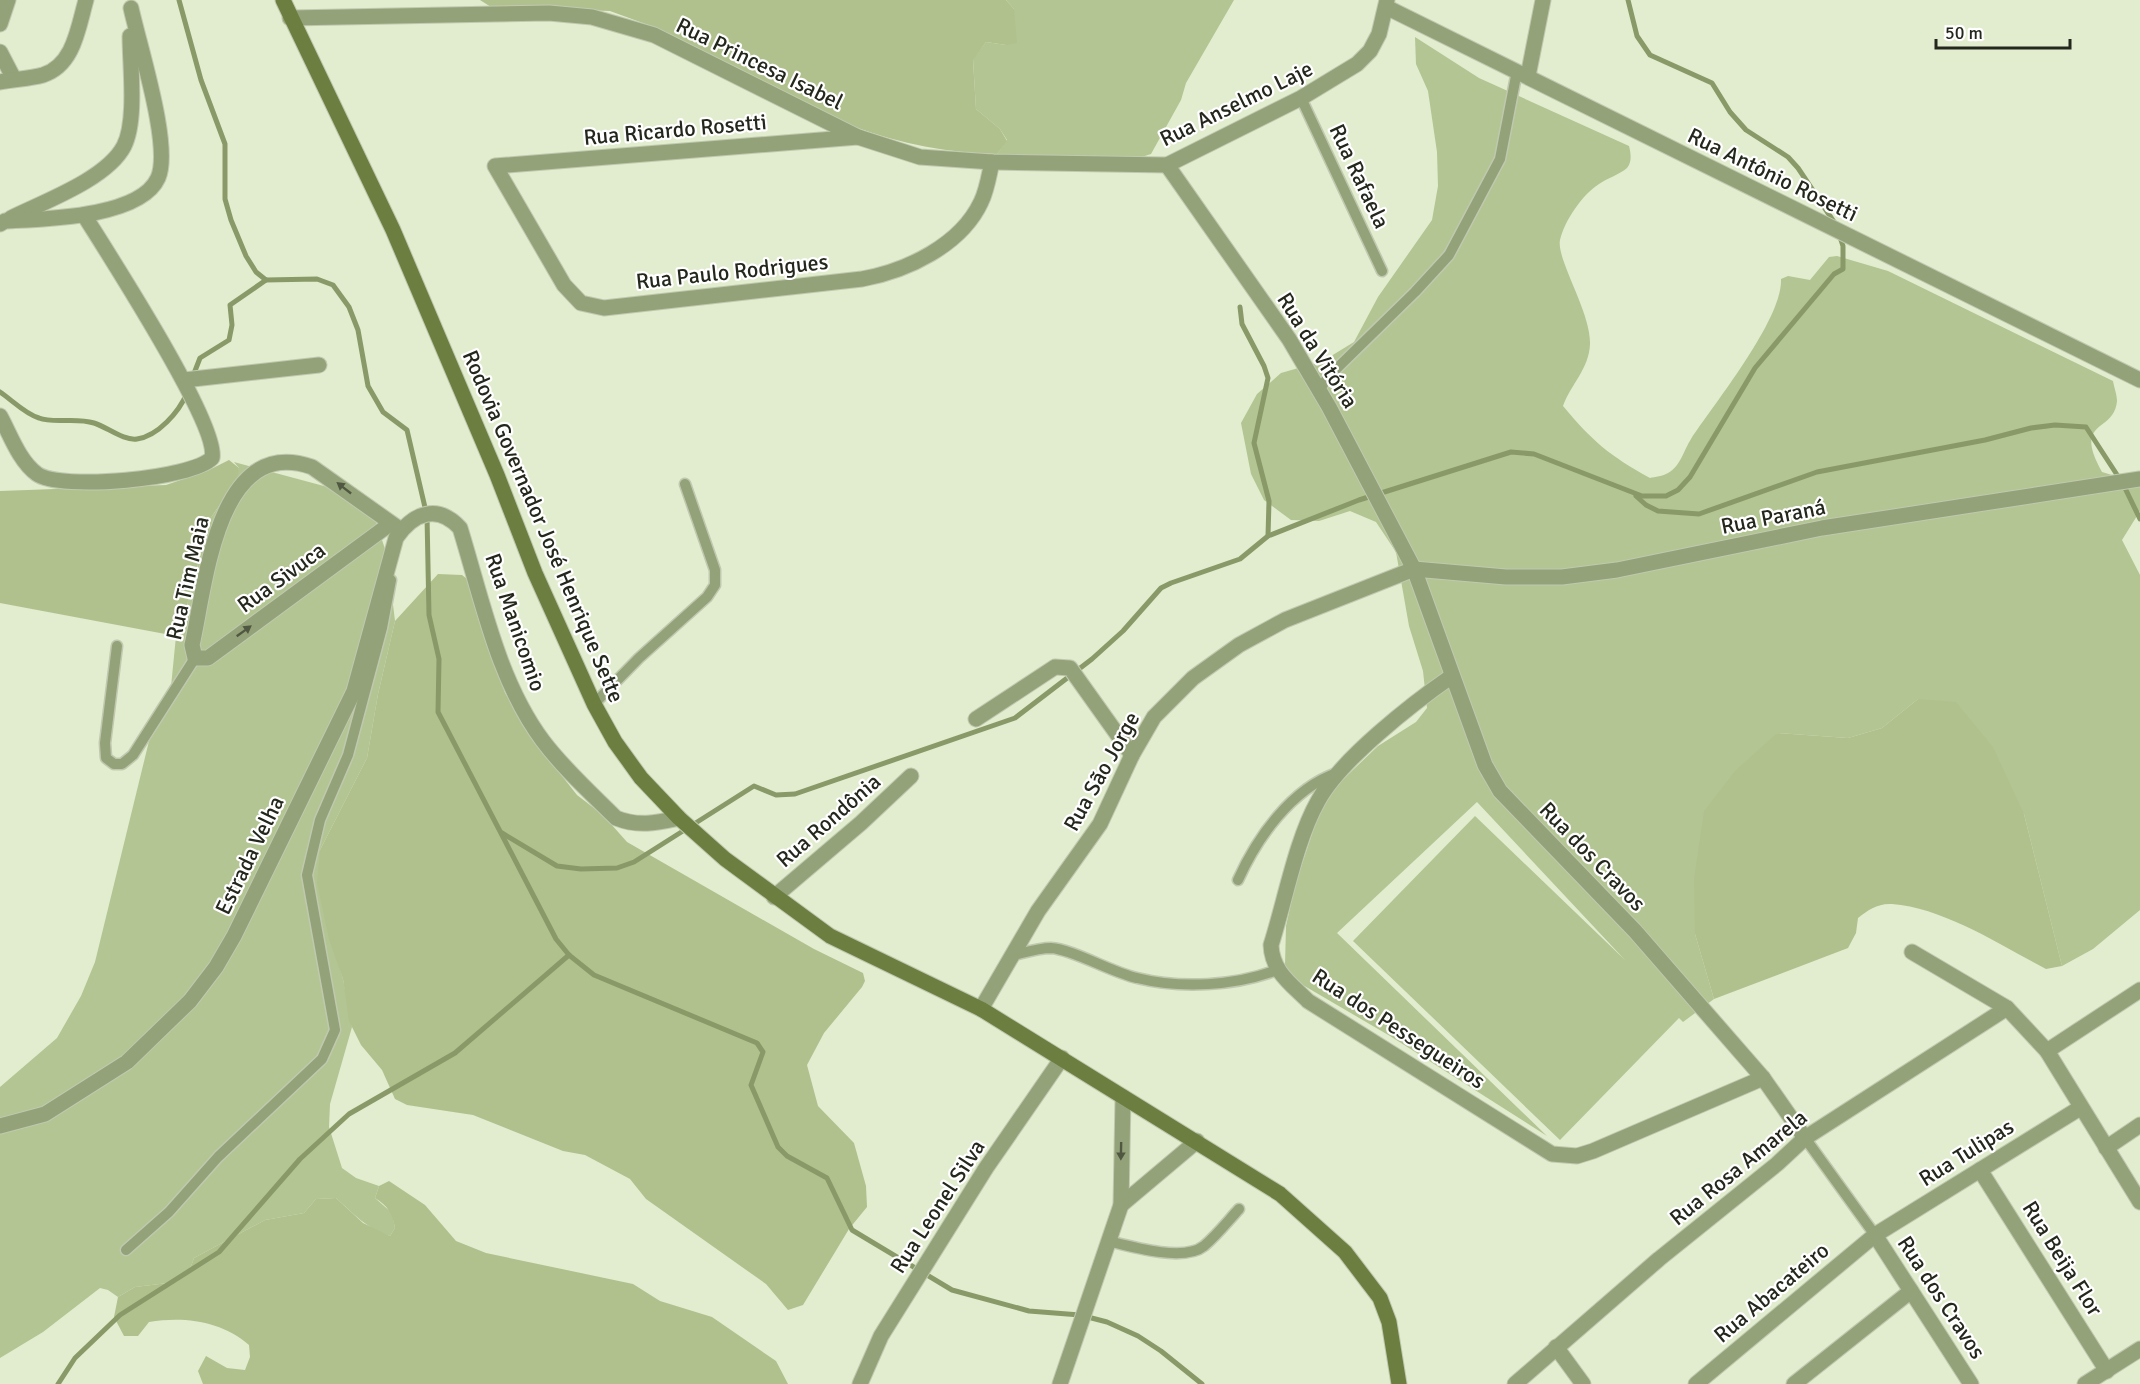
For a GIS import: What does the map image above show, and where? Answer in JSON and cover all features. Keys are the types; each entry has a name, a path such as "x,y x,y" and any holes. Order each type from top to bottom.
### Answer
{"main road":[{"name":"Rodovia Governador José Henrique Sette","path":"283,0 388,219 497,475 535,573 594,704 615,742 641,778 679,818 774,897 830,936 981,1010 1280,1194 1351,1259 1380,1298 1389,1322 1399,1384"}],"street":[{"path":"0,24 8,0"},
{"path":"0,52 7,80 44,74 64,61 71,51 86,0"},
{"path":"1522,73 1543,0"},
{"path":"2,223 84,215 125,203 144,194 158,178 162,153 160,131 130,4"},
{"path":"2,223 92,177 123,147 130,126 130,4"},
{"name":"Rua Antônio Rosetti","path":"1386,4 1721,175 2140,380"},
{"name":"Rua Anselmo Laje","path":"993,162 1167,165 1340,77 1370,51 1379,34 1386,4"},
{"name":"Rua Princesa Isabel","path":"290,18 549,14 592,17 654,35 858,137 920,157 993,162"},
{"name":"Rua Ricardo Rosetti","path":"495,166 858,137"},
{"name":"Rua Paulo Rodrigues","path":"495,166 564,285 581,303 604,308 862,279 892,272 946,244 960,233 981,202 993,162"},
{"name":"Rua da Vitória","path":"1167,165 1290,339 1414,569"},
{"path":"0,416 25,461 36,473 47,480 65,483 151,478 208,462 213,452 212,444 184,380 84,215"},
{"path":"184,380 319,365"},
{"name":"Rua Tim Maia","path":"195,658 192,645 218,531 229,502 251,474 266,465 281,461 296,461 312,467 396,527"},
{"name":"Rua Paraná","path":"1414,569 1506,577 1562,577 1617,570 1822,528 2140,479"},
{"name":"Rua Manicomio","path":"396,527 423,514 437,513 449,516 460,528 503,665 518,702 543,742 616,818 630,824 648,825 679,818"},
{"name":"Rua Sivuca","path":"195,658 208,658 396,527"},
{"name":"Estrada Velha","path":"0,1126 45,1114 127,1062 190,1001 216,967 234,936 354,691 396,527"},
{"name":"Rua dos Cravos","path":"1414,569 1485,765 1500,791 1635,931 1763,1078 1805,1138"},
{"name":"Rua São Jorge","path":"981,1010 1010,956 1038,911 1100,824 1132,755 1154,717 1193,678 1239,645 1285,620 1414,569"},
{"path":"976,719 1055,667 1062,666 1070,668 1132,755"},
{"name":"Rua dos Pessegueiros","path":"1452,676 1416,701 1340,772 1318,800 1308,822 1271,945 1272,959 1277,970 1308,1001 1552,1154 1564,1157 1593,1151 1763,1078"},
{"name":"Rua Rondônia","path":"774,897 861,823 910,776"},
{"path":"1912,952 2007,1008 2047,1051 2140,1202"},
{"path":"2047,1051 2140,990"},
{"name":"Rua Rosa Amarela","path":"1515,1384 1805,1138 2007,1008"},
{"name":"Rua Leonel Silva","path":"860,1384 881,1336 986,1168 1062,1058"},
{"path":"1060,1384 1121,1205 1123,1097"},
{"name":"Rua Tulipas","path":"1875,1235 2080,1108"},
{"path":"2106,1148 2140,1125"},
{"path":"1121,1205 1197,1141"},
{"name":"Rua Beija Flor","path":"1980,1170 2107,1371"},
{"name":"Rua dos Cravos","path":"1875,1235 1971,1384"},
{"name":"Rua Abacateiro","path":"1696,1384 1875,1235"},
{"path":"1794,1384 1911,1291"},
{"path":"1556,1347 1583,1384"},
{"path":"2085,1384 2140,1349"}],"lane":[{"path":"1319,390 1329,376 1416,292 1449,255 1500,159 1522,73"},
{"name":"Rua Rafaela","path":"1301,98 1382,271"},
{"path":"594,704 639,658 707,597 715,585 715,570 685,484"},
{"path":"126,1250 169,1212 218,1157 322,1059 335,1030 307,875 320,820 348,755 382,628 396,527"},
{"path":"117,646 105,743 105,758 114,764 122,764 133,755 195,658"},
{"path":"1238,880 1253,850 1275,819 1315,784 1340,772"},
{"path":"1010,956 1053,948 1137,978 1163,982 1206,984 1254,979 1277,970"},
{"path":"1805,1138 1875,1235"},
{"path":"1109,1241 1162,1251 1187,1251 1202,1247 1239,1209"}],"green space":[{"path":"480,0 1006,0 1014,9 1017,43 1006,45 986,42 973,60 976,109 1000,129 1007,141 997,154 943,150 890,138 855,127 651,26 610,11 491,7"},
{"path":"1006,0 1234,0 1186,83 1181,100 1151,154 1123,163 997,154 1007,140 1000,129 976,109 973,59 986,42 1006,45 1014,9"},
{"path":"1415,37 1479,78 1629,146 1631,158 1627,168 1602,182 1586,195 1570,216 1562,232 1560,249 1585,317 1590,344 1583,369 1563,406 1602,447 1650,478 1668,473 1679,463 1691,439 1759,338 1779,296 1781,279 1788,276 1810,280 1829,257 1837,256 1888,271 2113,381 2117,396 2114,411 2097,429 2091,443 2102,472 2125,479 2140,480 2140,511 2122,540 2140,575 2140,910 2093,949 2062,966 2024,814 1918,699 1882,728 1848,738 1777,733 1695,934 1714,999 1683,1022 1679,1018 1560,1140 1353,941 1475,816 1625,960 1477,802 1337,933 1547,1136 1390,1036 1296,981 1285,965 1286,926 1295,885 1317,819 1334,788 1378,746 1416,722 1427,708 1423,671 1409,626 1396,552 1376,522 1350,511 1319,521 1291,520 1264,500 1251,474 1241,423 1257,394 1281,373 1323,361 1354,342 1378,297 1432,220 1438,186 1437,152 1428,91 1416,64"},
{"path":"229,460 239,468 237,480 210,519 180,631 176,636 0,603 0,491 166,485 207,471"},
{"path":"234,462 335,489 366,510 376,522 387,555 395,621 378,694 367,758 320,850 325,917 343,979 352,1027 330,1104 329,1127 342,1168 356,1178 379,1186 375,1198 392,1213 395,1228 390,1236 361,1220 336,1198 316,1199 304,1213 265,1220 194,1258 188,1274 176,1282 135,1287 118,1297 100,1288 43,1332 0,1358 0,1087 57,1038 81,996 95,962 150,737 165,715 170,697 176,636 180,631 210,519 229,492 239,468"},
{"path":"438,574 462,575 471,582 505,693 540,748 577,795 603,815 627,842 814,949 863,973 865,981 862,987 824,1033 807,1065 818,1106 854,1143 866,1186 867,1207 849,1229 803,1305 788,1310 766,1284 646,1199 630,1179 585,1155 563,1151 473,1115 407,1105 395,1099 382,1070 361,1045 349,1021 343,979 329,939 317,883 320,850 367,758 378,694 395,621"},
{"path":"1918,699 1956,702 1993,747 2024,814 2062,966 2046,969 1971,929 1932,912 1887,904 1873,908 1858,918 1856,933 1848,948 1714,999 1695,934 1694,879 1704,811 1735,771 1777,733 1848,738 1882,728"},
{"path":"389,1181 425,1205 456,1241 486,1253 633,1284 660,1301 712,1317 776,1361 788,1384 203,1384 198,1371 206,1356 227,1368 245,1370 250,1357 249,1345 227,1330 189,1320 149,1322 138,1336 124,1336 114,1317 118,1297 135,1287 176,1282 188,1274 194,1258 265,1220 304,1213 316,1199 336,1198 363,1223 390,1236 395,1228 389,1210 375,1198 379,1186"}],"waterway":[{"path":"179,0 201,80 225,144 225,199 246,256 256,272 266,280 317,279 333,285 349,307 358,330 368,386 383,412 407,430 427,516 429,615 439,659 438,712 556,939 569,955 594,975 757,1043 763,1052 751,1085 778,1147 787,1156 827,1178 852,1230 952,1290 1029,1311 1080,1315 1107,1322 1138,1336 1161,1351 1202,1384"},
{"path":"1628,0 1637,36 1650,55 1712,83 1730,112 1746,130 1788,157 1798,168 1836,225"},
{"path":"502,833 557,866 581,869 617,868 634,862 754,786 776,795 795,794 1015,718 1092,659 1123,631 1161,588 1240,559 1268,536 1359,500 1511,452 1534,454 1642,496 1666,496 1678,490 1690,477 1755,368 1834,274 1843,269 1843,246 1839,234"},
{"path":"193,376 200,358 229,340 232,325 230,305 266,280"},
{"path":"1240,307 1242,324 1268,378 1254,443 1269,501 1268,536"},
{"path":"0,392 39,418 87,421 132,439 145,437 160,428 179,408 187,393"},
{"path":"1636,496 1646,505 1658,511 1699,514 1817,472 2055,425 2086,427 2123,484 2140,519"},
{"path":"58,1384 75,1358 120,1315 219,1252 300,1159 349,1114 455,1053 569,955"}]}
